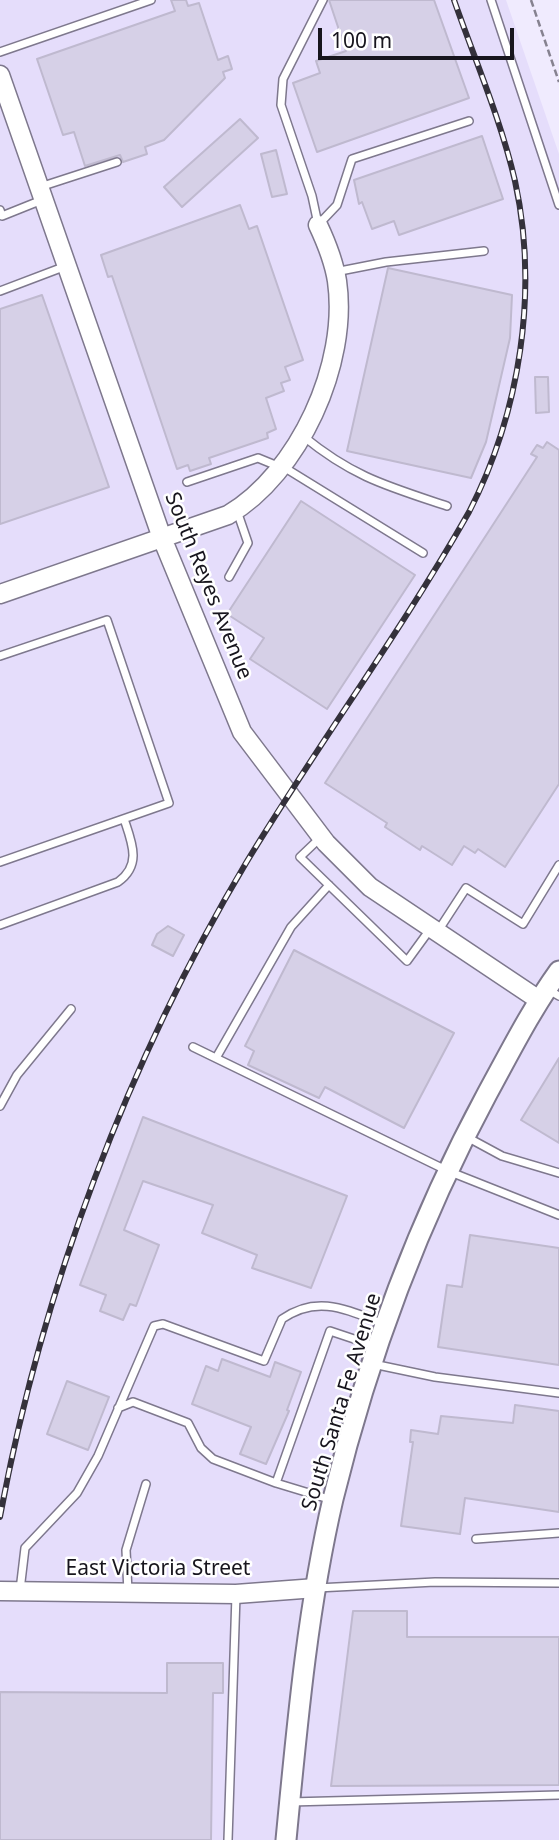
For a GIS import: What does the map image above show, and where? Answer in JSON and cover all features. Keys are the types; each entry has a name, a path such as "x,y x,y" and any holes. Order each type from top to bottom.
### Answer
{"main road":[{"name":"South Santa Fe Avenue","path":"286,1840 298,1710 316,1588 333,1500 375,1356 464,1136 548,995 559,971"}],"street":[{"name":"South Reyes Avenue","path":"0,75 4,102 41,194 162,538 242,732 321,837 370,887 435,930 548,995"},
{"path":"0,594 201,526 236,510 262,492 302,435 316,407 334,349 338,303 335,272 318,225"},
{"name":"East Victoria Street","path":"0,1591 236,1594 316,1588"}],"lane":[{"path":"0,52 151,0"},
{"path":"318,225 312,196 281,105 284,79 323,0"},
{"path":"491,0 559,205"},
{"path":"318,225 337,205 352,159 468,121"},
{"path":"0,210 2,215 41,194 117,162"},
{"path":"335,272 386,262 484,251"},
{"path":"0,291 66,266"},
{"path":"302,435 336,463 368,479 447,506"},
{"path":"187,482 258,458 281,466 423,553"},
{"path":"229,577 247,543 236,510"},
{"path":"0,656 107,620 169,803 0,862"},
{"path":"0,925 118,882 130,874 134,860 133,846 124,819"},
{"path":"321,837 300,857 407,961 435,930 466,888 523,924 559,865"},
{"path":"216,1058 290,927 329,886"},
{"path":"0,1106 17,1075 71,1009"},
{"path":"193,1047 448,1171 559,1215"},
{"path":"464,1136 502,1156 559,1172"},
{"path":"20,1591 25,1548 77,1493 98,1456 154,1326 163,1324 264,1362 282,1320 314,1305 329,1305 386,1325"},
{"path":"276,1483 330,1331 375,1356 435,1377 559,1393"},
{"path":"118,1408 133,1402 188,1423 209,1456 276,1483 333,1500"},
{"path":"128,1593 126,1550 146,1484"},
{"path":"476,1539 559,1533"},
{"path":"316,1588 435,1582 559,1583"},
{"path":"228,1840 236,1594"},
{"path":"290,1802 559,1796"}],"path":[{"path":"531,0 559,82"}],"shaded area":[{"path":"0,0 506,0 559,154 559,1840 0,1840"}],"building":[{"path":"171,0 186,0 188,6 199,3 218,60 228,56 232,69 223,72 225,78 164,140 145,147 147,154 123,162 120,155 85,166 74,132 63,135 37,59 175,11"},
{"path":"329,0 434,0 469,98 317,152 293,83 320,73 316,61 346,51"},
{"path":"240,119 258,138 182,207 164,187"},
{"path":"482,136 503,199 399,235 394,221 372,229 362,202 359,204 354,180"},
{"path":"276,150 287,194 272,197 261,154"},
{"path":"240,205 249,229 257,226 303,360 285,367 290,380 281,383 284,391 266,398 276,429 267,433 268,438 209,458 211,464 190,471 188,465 177,469 112,276 108,277 101,255"},
{"path":"388,268 512,295 510,338 486,442 471,478 347,451"},
{"path":"42,295 109,487 0,524 0,309"},
{"path":"535,377 548,377 549,412 536,413"},
{"path":"547,442 559,450 559,784 505,867 478,849 475,853 464,846 452,865 422,846 420,850 385,827 387,823 325,783 537,457 531,454 537,445 543,448"},
{"path":"301,501 415,575 327,709 250,659 264,638 227,614"},
{"path":"168,926 184,935 173,956 152,945 157,934"},
{"path":"294,950 454,1033 404,1128 325,1087 319,1098 248,1065 254,1051 245,1046"},
{"path":"559,1058 559,1143 521,1120"},
{"path":"143,1117 347,1196 311,1288 252,1268 257,1255 202,1233 213,1205 143,1181 124,1230 159,1245 136,1306 130,1304 123,1320 100,1311 106,1295 80,1285"},
{"path":"470,1235 559,1248 559,1365 438,1347 447,1285 462,1287"},
{"path":"222,1359 270,1377 275,1362 301,1372 287,1410 289,1411 266,1464 240,1454 251,1427 192,1404 206,1366 218,1371"},
{"path":"67,1381 109,1397 88,1450 47,1434"},
{"path":"515,1405 559,1411 559,1512 465,1498 460,1534 401,1526 413,1442 410,1442 411,1430 438,1434 441,1416 513,1423"},
{"path":"353,1611 407,1611 407,1637 559,1637 559,1785 331,1786"},
{"path":"167,1663 223,1663 223,1693 213,1693 211,1840 0,1840 0,1692 167,1693"}],"railway":[{"path":"0,1517 18,1432 65,1262 127,1097 164,1017 203,939 246,863 443,557 487,474 501,434 520,351 525,265 522,223 503,135 454,0"}]}
